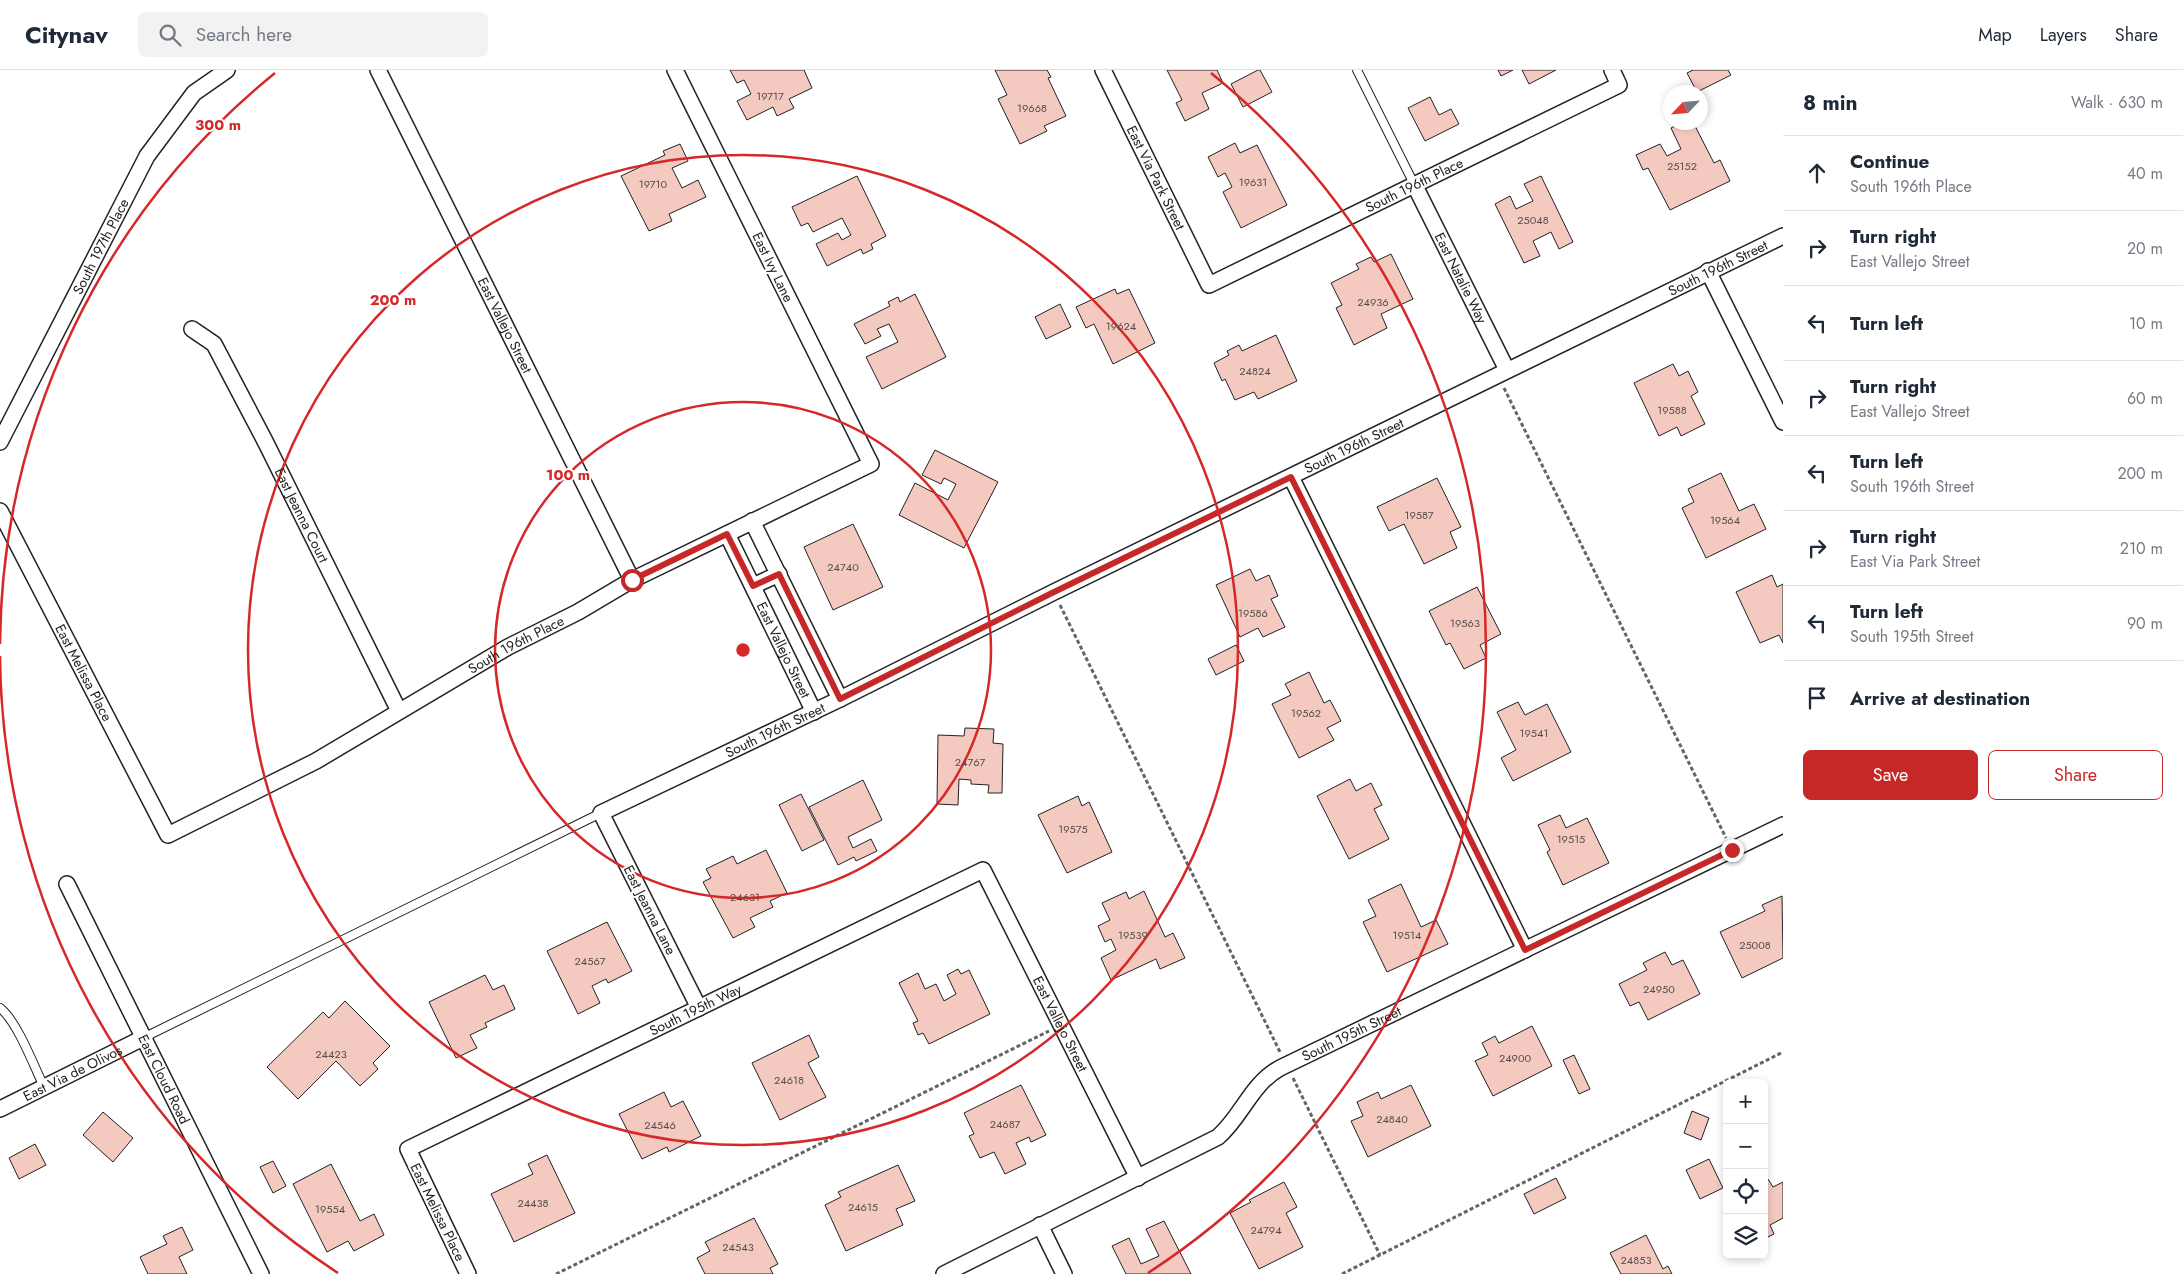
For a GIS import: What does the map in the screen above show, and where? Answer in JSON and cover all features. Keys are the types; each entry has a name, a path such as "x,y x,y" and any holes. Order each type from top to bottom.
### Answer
{"street":[{"name":"South 197th Place","path":"0,442 147,156 194,93 227,70"},
{"name":"East Vallejo Street","path":"378,70 632,580"},
{"name":"East Ivy Lane","path":"675,70 871,464"},
{"name":"East Via Park Street","path":"1103,70 1208,285"},
{"name":"South 196th Place","path":"1208,285 1619,85 1612,70"},
{"name":"East Natalie Way","path":"1414,184 1503,373"},
{"name":"South 196th Street","path":"602,813 814,712 1054,592 1783,236"},
{"path":"1708,272 1783,422"},
{"name":"East Jeanna Court","path":"192,330 214,344 271,452 398,711"},
{"name":"South 196th Place","path":"168,835 316,761 398,711 508,648 578,612 632,580 871,464"},
{"path":"1291,477 1525,950"},
{"name":"East Melissa Place","path":"0,511 168,835"},
{"name":"East Vallejo Street","path":"752,522 840,699"},
{"name":"East Vallejo Street","path":"727,534 814,712"},
{"path":"753,586 779,574"},
{"name":"East Jeanna Lane","path":"602,813 699,1008"},
{"name":"South 195th Street","path":"944,1274 1218,1137 1231,1125 1254,1089 1266,1076 1783,825"},
{"name":"East Vallejo Street","path":"983,870 1138,1178"},
{"name":"South 195th Way","path":"408,1149 983,870"},
{"name":"East Cloud Road","path":"67,884 261,1274"},
{"name":"East Via de Olivos","path":"0,1109 144,1037"},
{"name":"East Melissa Place","path":"408,1149 468,1274"},
{"path":"1040,1225 1064,1274"}],"lane":[{"path":"1357,70 1414,184"},
{"path":"144,1037 602,813"},
{"path":"0,1008 6,1013 14,1026 44,1087"}],"path":[{"path":"1503,373 1732,850"},
{"path":"1054,592 1380,1255"},
{"path":"556,1274 1061,1025"},
{"path":"1342,1274 1783,1052"}],"building":[{"path":"730,70 804,70 812,88 789,99 794,108 777,116 773,107 747,120 737,101 751,94 744,80 737,83"},
{"path":"995,70 1047,70 1051,77 1048,78 1066,116 1044,126 1047,131 1020,144 998,99 1007,95"},
{"path":"1167,70 1217,70 1223,83 1202,93 1209,109 1185,121 1176,103 1182,100"},
{"path":"1260,70 1272,92 1243,107 1231,84"},
{"path":"1498,70 1513,70 1501,76"},
{"path":"1522,70 1556,70 1529,84"},
{"path":"1693,70 1728,70 1731,75 1708,86 1693,85 1687,73"},
{"path":"1430,97 1439,115 1451,109 1459,124 1425,141 1408,108"},
{"path":"1672,130 1697,130 1714,163 1720,160 1730,181 1670,210 1648,168 1643,170 1636,155 1660,144 1667,156 1681,149"},
{"path":"1235,143 1240,153 1257,145 1287,205 1241,228 1223,192 1232,187 1225,173 1218,177 1208,157"},
{"path":"680,144 688,161 672,168 682,188 698,180 706,197 669,214 672,221 649,231 621,176 665,155 663,151"},
{"path":"857,176 886,236 871,244 873,249 863,254 861,249 827,266 816,244 838,233 842,240 851,235 842,218 813,232 808,223 801,226 792,207"},
{"path":"1541,176 1573,242 1559,249 1551,232 1533,241 1540,256 1524,263 1495,204 1510,196 1516,209 1533,201 1524,184"},
{"path":"1391,254 1413,299 1381,314 1387,328 1354,345 1336,308 1342,305 1331,283 1359,269 1356,264 1371,257 1374,262"},
{"path":"1115,289 1117,294 1129,289 1155,343 1113,364 1094,324 1086,328 1076,307"},
{"path":"915,294 946,357 882,389 866,357 898,342 889,324 877,329 881,336 865,344 854,324 890,306 888,302 898,297 900,302"},
{"path":"1060,304 1071,327 1046,339 1035,317"},
{"path":"1276,335 1297,381 1258,399 1254,392 1235,400 1225,379 1222,381 1214,363 1229,355 1227,351 1239,345 1242,351"},
{"path":"1673,364 1679,376 1688,371 1698,392 1691,396 1705,424 1681,436 1677,427 1659,436 1634,383"},
{"path":"935,450 998,482 964,548 899,515 915,483 948,500 956,484 944,478 941,484 922,475"},
{"path":"1721,473 1739,511 1754,504 1766,529 1706,558 1682,508 1694,502 1688,489"},
{"path":"1437,478 1461,527 1450,532 1457,548 1424,564 1404,524 1389,531 1377,507"},
{"path":"853,524 883,587 833,610 804,547"},
{"path":"1250,569 1256,581 1269,575 1278,596 1271,599 1285,627 1263,637 1258,628 1240,637 1216,585"},
{"path":"1772,575 1777,587 1783,584 1783,643 1779,635 1760,643 1736,592"},
{"path":"1477,587 1501,634 1480,645 1486,658 1464,669 1450,643 1446,645 1429,611"},
{"path":"1236,645 1244,661 1216,675 1208,659"},
{"path":"1309,672 1324,703 1330,700 1341,721 1327,728 1334,740 1299,758 1272,704 1291,695 1285,684"},
{"path":"1518,702 1525,715 1547,704 1571,752 1513,781 1501,758 1516,750 1497,712"},
{"path":"965,728 994,729 993,743 1003,744 1002,793 988,793 989,785 971,784 971,780 959,779 958,805 937,804 938,735 964,736"},
{"path":"1350,779 1356,791 1371,783 1382,805 1374,809 1389,839 1349,859 1317,796"},
{"path":"863,780 882,820 848,837 853,848 871,839 877,851 856,861 854,857 838,865 809,807"},
{"path":"801,794 824,840 802,851 779,805"},
{"path":"1078,796 1082,806 1089,802 1112,852 1067,873 1038,815"},
{"path":"1560,815 1566,828 1587,818 1609,863 1563,885 1547,852 1550,850 1538,825"},
{"path":"766,850 787,893 770,901 773,907 750,918 755,927 733,938 703,882 711,878 706,869 733,856 737,864"},
{"path":"1401,884 1421,927 1436,920 1448,944 1387,972 1363,922 1376,916 1368,900"},
{"path":"1144,891 1165,937 1173,933 1185,958 1160,969 1156,959 1111,980 1101,958 1116,950 1111,939 1105,942 1098,926 1110,920 1102,903 1126,892 1129,899"},
{"path":"1782,896 1783,958 1742,978 1720,932 1765,911 1762,905"},
{"path":"607,922 632,971 608,983 606,979 592,986 600,1003 578,1014 547,951"},
{"path":"1665,952 1672,965 1683,960 1700,994 1648,1020 1639,1002 1630,1006 1619,984 1647,970 1643,963"},
{"path":"958,969 961,974 969,970 990,1014 929,1044 923,1033 918,1035 913,1023 918,1021 899,983 918,973 925,989 936,984 944,1001 956,994 947,975"},
{"path":"485,975 493,990 504,985 515,1009 485,1023 487,1027 470,1035 477,1048 456,1058 429,1002"},
{"path":"345,1001 390,1046 373,1063 378,1069 360,1086 336,1061 298,1099 267,1067 323,1012 329,1018"},
{"path":"1532,1026 1552,1066 1493,1096 1475,1061 1488,1055 1482,1043 1495,1036 1499,1043"},
{"path":"809,1035 819,1057 808,1063 826,1097 780,1120 752,1063"},
{"path":"1574,1055 1590,1089 1579,1094 1563,1060"},
{"path":"1021,1085 1046,1135 1031,1142 1029,1137 1016,1143 1026,1164 1005,1174 994,1152 980,1158 969,1136 974,1134 964,1113"},
{"path":"1411,1085 1431,1126 1368,1157 1351,1121 1363,1116 1357,1102 1378,1092 1381,1099"},
{"path":"664,1092 671,1107 683,1101 701,1136 669,1152 667,1147 642,1159 619,1114"},
{"path":"1692,1111 1709,1118 1701,1140 1684,1133"},
{"path":"103,1112 133,1138 113,1162 83,1135"},
{"path":"35,1144 46,1165 19,1179 9,1158"},
{"path":"547,1155 575,1213 514,1242 491,1194 533,1174 528,1164"},
{"path":"1709,1159 1723,1188 1700,1199 1686,1170"},
{"path":"273,1161 286,1186 273,1193 260,1167"},
{"path":"331,1164 360,1221 374,1214 384,1235 354,1251 348,1241 327,1252 293,1184"},
{"path":"898,1165 915,1201 896,1209 903,1225 846,1251 825,1205 841,1197 838,1192"},
{"path":"1556,1178 1566,1198 1534,1214 1524,1194"},
{"path":"1768,1179 1773,1187 1783,1182 1783,1218 1770,1225 1774,1234 1768,1237"},
{"path":"1284,1182 1297,1207 1286,1213 1303,1247 1259,1269 1230,1213 1251,1202 1249,1200"},
{"path":"754,1218 778,1264 770,1268 773,1274 705,1274 697,1258 710,1251 705,1242"},
{"path":"1164,1221 1191,1274 1126,1274 1112,1246 1129,1238 1141,1264 1159,1256 1146,1229"},
{"path":"182,1227 193,1250 179,1257 187,1274 148,1274 140,1257 167,1244 163,1236"},
{"path":"1646,1235 1663,1269 1668,1266 1672,1274 1621,1274 1610,1253"}],"route":[{"path":"632,580 727,534 753,586 779,574 840,699 1291,477 1525,950 1732,850"}]}
